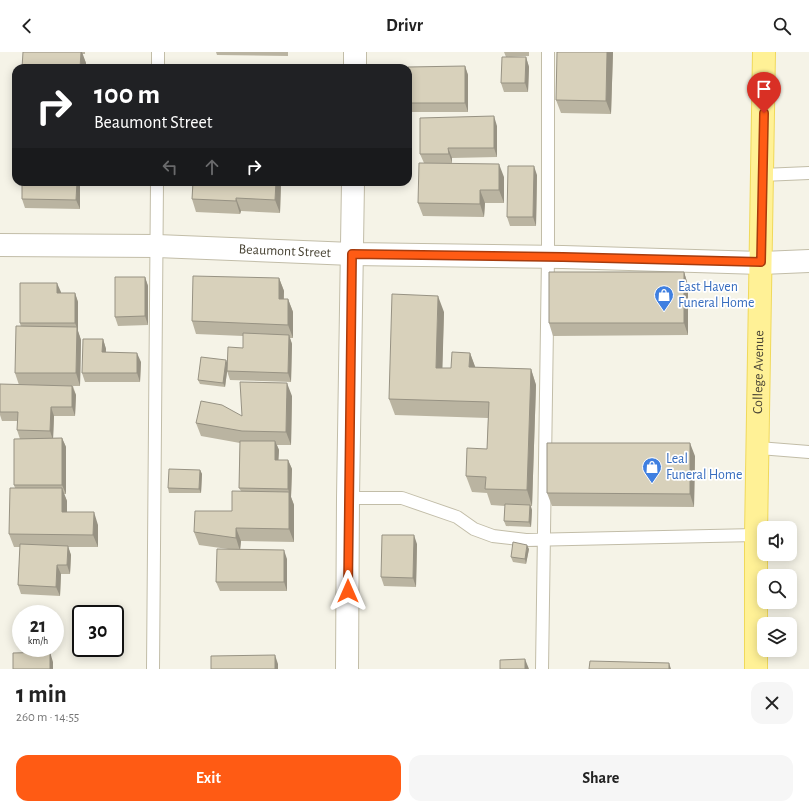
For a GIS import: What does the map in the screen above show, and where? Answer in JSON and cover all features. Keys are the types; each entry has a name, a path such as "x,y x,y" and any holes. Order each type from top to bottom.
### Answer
{"main road":[{"name":"College Avenue","path":"756,669 756,535 764,52"}],"street":[{"path":"355,52 355,64"},
{"path":"347,669 353,186"},
{"name":"Beaumont Street","path":"0,245 157,246 352,254 761,262 809,261"}],"lane":[{"path":"158,52 158,64"},
{"path":"542,669 548,257 548,52"},
{"path":"762,175 809,173"},
{"path":"153,669 157,186"},
{"path":"758,448 809,452"},
{"path":"348,498 402,498 457,517 474,529 493,536 526,540 756,535"}],"building":[{"path":"23,52 81,52 80,64 22,64"},
{"path":"557,52 607,52 606,101 556,100"},
{"path":"502,57 526,57 525,83 501,83"},
{"path":"465,66 465,103 412,103 412,67"},
{"path":"494,116 494,148 448,148 449,154 420,154 420,118"},
{"path":"419,163 499,164 499,190 480,190 480,204 418,203"},
{"path":"508,166 534,166 533,217 507,217"},
{"path":"22,186 77,186 76,200 22,199"},
{"path":"193,186 276,186 275,200 236,198 236,201 192,199"},
{"path":"549,272 684,272 684,323 549,323"},
{"path":"193,276 279,278 279,299 288,299 288,325 192,321"},
{"path":"115,277 145,277 145,316 115,317"},
{"path":"20,283 57,283 57,293 75,293 75,323 20,323"},
{"path":"392,294 438,296 436,368 451,368 452,352 470,353 469,367 531,369 527,490 485,489 486,477 466,476 467,448 487,449 489,402 389,399"},
{"path":"16,326 77,327 76,373 15,373"},
{"path":"243,333 289,335 288,373 227,371 228,347 243,348"},
{"path":"83,339 103,339 102,352 137,353 137,373 82,373"},
{"path":"201,357 226,360 223,383 198,380"},
{"path":"240,382 287,383 286,432 242,431 196,423 201,401 222,405 242,416"},
{"path":"0,384 72,386 72,407 51,407 50,431 17,430 18,412 0,412"},
{"path":"62,438 62,485 14,485 14,439"},
{"path":"240,441 275,441 275,460 288,460 288,489 239,488"},
{"path":"547,443 690,443 690,494 547,493"},
{"path":"169,469 200,470 199,489 168,488"},
{"path":"10,488 62,488 62,512 94,512 93,535 9,534"},
{"path":"232,491 289,492 289,529 236,528 236,538 194,532 195,511 232,511"},
{"path":"505,504 530,505 529,522 504,521"},
{"path":"382,535 414,535 413,578 381,577"},
{"path":"513,542 527,545 525,559 511,557"},
{"path":"20,544 68,546 67,565 57,565 56,587 18,585"},
{"path":"217,549 284,550 284,582 216,582"},
{"path":"275,655 275,669 211,669 211,656"},
{"path":"13,657 50,657 50,669 13,669"},
{"path":"525,659 525,669 500,669 500,660"},
{"path":"590,661 669,663 669,669 589,669"}],"place":[{"name":"East Haven Funeral Home","path":"664,312"},
{"name":"Leal Funeral Home","path":"652,484"}],"route":[{"path":"348,591 352,254 761,262 764,113"}]}
